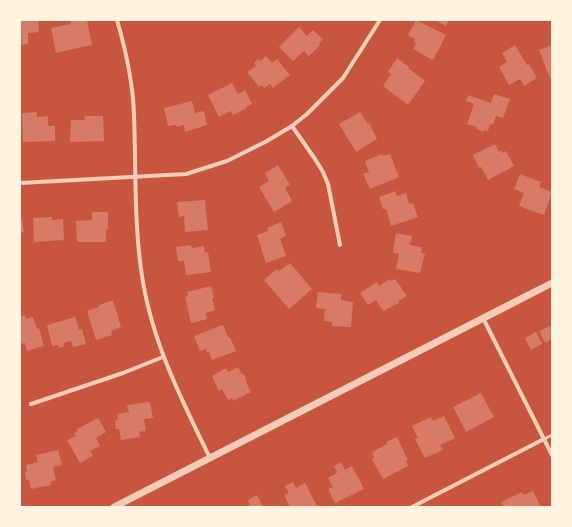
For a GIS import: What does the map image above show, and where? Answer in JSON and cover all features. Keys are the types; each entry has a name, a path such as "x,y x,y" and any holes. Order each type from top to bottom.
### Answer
{"street":[{"path":"117,20 125,47 134,114 138,236 141,270 152,326 176,389 210,458"},
{"path":"20,183 186,174 227,161 267,141 292,126 321,101 343,78 380,20"},
{"path":"292,126 315,158 328,184 340,244"},
{"path":"114,507 552,283"},
{"path":"483,318 552,455"},
{"path":"31,404 123,373 163,357"},
{"path":"412,507 544,439"}],"lane":[{"path":"544,439 552,435"}],"building":[{"path":"20,20 38,20 39,32 28,33 28,44 20,45"},
{"path":"70,20 87,20 92,45 56,53 51,28 71,24"},
{"path":"416,20 446,35 433,60 413,49 416,43 414,42 415,39 408,35"},
{"path":"435,20 449,20 446,26"},
{"path":"299,27 307,36 313,30 323,39 319,44 320,45 309,56 304,51 293,61 279,47"},
{"path":"515,45 537,78 524,86 520,79 509,85 499,67 507,62 502,53"},
{"path":"552,45 552,77 550,78 539,50"},
{"path":"266,56 272,63 277,59 290,75 273,88 270,84 264,88 262,85 259,87 247,72 256,66 254,63 258,59 260,61"},
{"path":"397,58 425,81 408,105 383,86 391,74 388,72"},
{"path":"232,83 238,94 245,90 252,104 233,115 231,111 219,117 208,95"},
{"path":"494,94 510,99 503,118 496,116 493,125 490,124 488,131 485,130 484,132 476,129 477,127 467,124 474,104 466,101 468,95 491,103"},
{"path":"192,101 195,113 204,111 207,125 185,132 184,125 177,127 176,125 168,126 164,108"},
{"path":"37,112 37,117 48,116 48,126 55,126 55,141 23,142 22,113"},
{"path":"360,112 368,124 369,123 377,139 356,152 339,124"},
{"path":"84,116 103,116 104,141 70,142 71,120 85,120"},
{"path":"495,144 499,152 501,150 502,153 506,151 514,166 488,180 481,167 479,168 473,155"},
{"path":"382,154 383,156 390,154 399,177 370,189 363,174 369,172 365,161"},
{"path":"278,165 290,185 285,188 292,201 274,212 259,187 269,181 265,173"},
{"path":"520,174 541,182 539,187 552,192 544,215 519,206 524,193 514,189"},
{"path":"395,191 397,196 406,193 409,204 413,203 418,217 391,226 386,209 383,209 379,197"},
{"path":"205,200 208,230 185,232 184,216 179,217 177,202"},
{"path":"92,212 108,212 106,242 77,242 76,221 92,220"},
{"path":"52,217 52,220 63,219 64,240 34,242 33,218"},
{"path":"20,218 22,218 24,232 20,233"},
{"path":"281,222 286,236 280,239 286,256 266,263 257,235 268,231 267,228"},
{"path":"396,233 412,236 410,245 422,247 421,253 425,253 420,273 396,269 399,254 393,253"},
{"path":"191,245 192,248 204,246 205,253 208,252 211,272 186,275 184,261 178,261 176,247"},
{"path":"290,263 312,289 289,309 264,280 277,269 279,271"},
{"path":"390,279 391,281 395,279 407,296 398,301 399,303 383,311 376,300 368,305 360,293 377,282 379,286"},
{"path":"211,286 215,310 206,313 207,319 191,323 185,297 188,296 187,292"},
{"path":"318,292 341,294 341,300 353,302 351,327 332,326 332,322 324,321 325,309 316,308"},
{"path":"113,300 121,327 111,331 112,335 96,340 87,311"},
{"path":"25,315 26,319 33,317 37,329 39,328 44,346 27,351 25,343 20,344 20,317"},
{"path":"75,317 79,330 82,329 86,344 73,347 71,341 63,343 64,346 59,348 58,345 52,346 47,325"},
{"path":"223,325 236,351 212,360 206,349 200,351 194,336"},
{"path":"552,325 552,339 545,343 539,331"},
{"path":"536,332 542,344 531,350 525,338"},
{"path":"238,367 242,375 244,374 251,392 233,401 232,398 228,400 222,389 219,391 212,376 226,368 228,372"},
{"path":"481,393 494,417 466,432 453,407"},
{"path":"150,402 153,418 144,419 146,431 139,432 140,437 121,440 119,429 116,429 115,421 118,420 117,414 129,412 127,405"},
{"path":"444,416 455,438 440,445 443,450 425,458 415,439 418,438 412,426 431,417 433,421"},
{"path":"98,418 106,432 96,438 100,446 90,451 93,456 80,463 67,440 76,436 74,433 78,431 77,429"},
{"path":"397,437 408,460 406,461 408,466 383,479 372,459 374,457 372,452 387,444 386,442"},
{"path":"58,450 62,465 53,467 56,480 50,482 51,485 31,489 29,479 26,480 26,465 38,462 36,455"},
{"path":"341,462 345,470 352,466 364,489 335,503 328,489 333,487 328,478 337,473 334,466"},
{"path":"293,482 296,488 305,483 317,506 290,507 284,495 289,493 285,486"},
{"path":"533,491 541,507 504,507 501,502 522,492 524,495"},
{"path":"257,495 263,507 247,507 250,505 248,500"}]}
